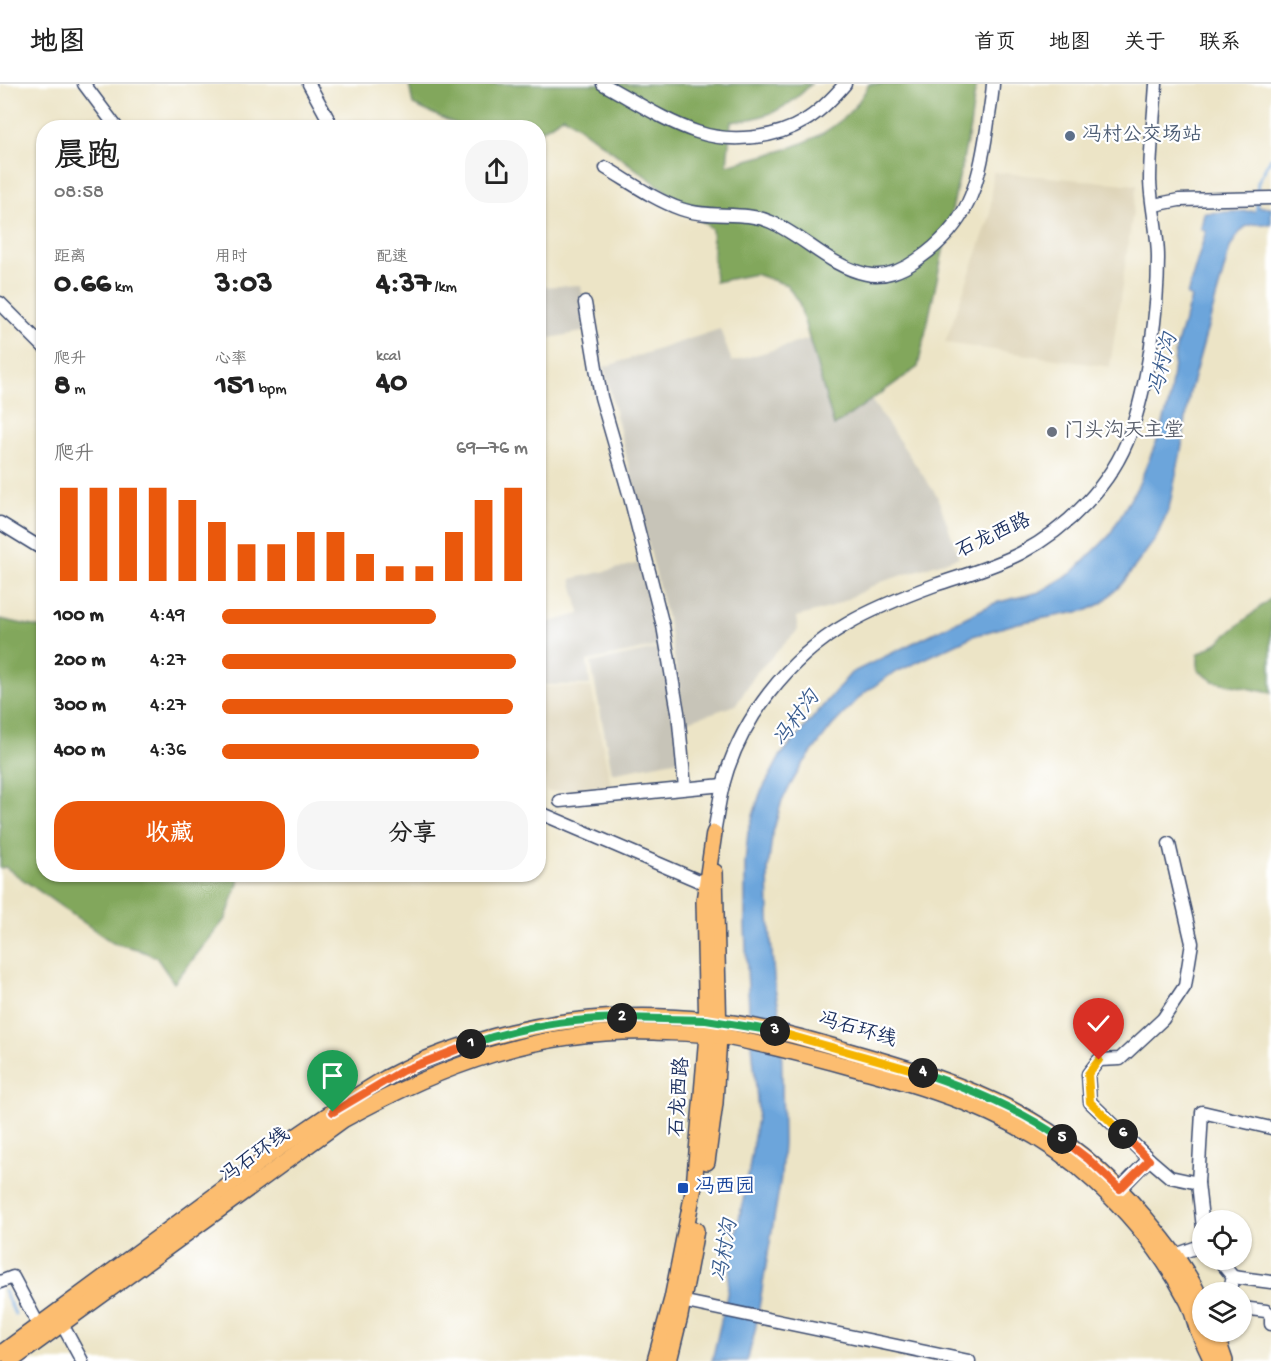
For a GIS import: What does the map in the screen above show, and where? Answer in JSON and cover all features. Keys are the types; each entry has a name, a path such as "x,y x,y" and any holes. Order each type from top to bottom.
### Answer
{"main road":[{"name":"石龙西路","path":"713,1028 704,901 714,833"},
{"name":"石龙西路","path":"669,1361 694,1187 713,1028 714,833"},
{"name":"冯石环线","path":"0,1354 275,1151 333,1112 402,1071 497,1036 544,1025 618,1018 713,1028 747,1043 792,1051 939,1092 1022,1128 1056,1150 1096,1183 1133,1221 1161,1259 1192,1311"},
{"name":"冯石环线","path":"10,1361 343,1120 430,1076 495,1052 559,1038 634,1032 744,1025 792,1035 911,1069 982,1094 1022,1113 1051,1131 1088,1159 1120,1189 1152,1226 1193,1282"},
{"name":"石龙西路","path":"655,1361 678,1300"},
{"name":"冯石环线","path":"1205,1342 1212,1361"},
{"path":"1218,1342 1225,1361"}],"street":[{"path":"84,84 111,120"},
{"path":"309,84 329,120"},
{"path":"603,84 681,126 713,136 734,138 770,134 804,122 824,106 845,84"},
{"path":"606,168 682,210 755,218 771,222 843,268 869,275 890,273 904,268 936,246 963,213 980,172 993,84"},
{"name":"石龙西路","path":"714,833 723,785 733,756 750,723 766,697 788,671 820,642 847,624 900,598 986,568 1021,553 1063,524 1102,484 1130,435 1146,371 1155,312 1158,256 1150,182 1156,84"},
{"path":"1154,205 1179,200 1262,198"},
{"path":"0,303 36,339"},
{"path":"585,303 601,397 630,497 663,626 678,712 685,788"},
{"path":"0,524 36,545"},
{"path":"560,801 723,785"},
{"path":"546,815 706,884"},
{"path":"1169,844 1192,943 1185,986 1163,1019 1120,1059 1099,1060 1088,1074 1090,1102 1149,1160 1170,1177 1198,1183"},
{"path":"1201,1210 1198,1183 1202,1112 1271,1128"},
{"path":"1120,1189 1149,1160"},
{"path":"1175,1255 1192,1249"},
{"path":"1227,1270 1233,1277 1271,1282"},
{"path":"0,1282 13,1277 39,1326"},
{"path":"1232,1282 1233,1277"},
{"path":"678,1300 969,1361"},
{"path":"1252,1309 1266,1311 1271,1315 1271,1324"},
{"path":"62,1324 82,1361"}],"shaded area":[{"path":"993,172 1137,185 1110,367 945,343 990,216"},
{"path":"581,285 587,331 546,339 546,287"},
{"path":"720,329 732,362 826,334 937,496 959,557 881,582 829,608 796,617 798,630 757,672 736,705 685,722 669,627 604,367"},
{"path":"641,563 659,646 587,661 590,685 546,685 546,623 580,614 571,579"},
{"path":"660,648 675,720 679,760 612,773 591,663"},
{"path":"546,687 591,687 611,786 547,792"}],"green space":[{"path":"409,84 811,84 793,100 775,111 755,118 731,122 727,165 789,148 826,131 843,119 869,84 976,84 970,127 918,367 834,426 799,303 787,285 755,274 715,282 712,230 682,203 564,116 546,128 546,120 447,120 413,105"},
{"path":"1271,598 1271,693 1213,681 1198,670 1198,654 1217,643"},
{"path":"0,619 36,627 36,882 239,882 226,918 174,983 156,957 113,943 5,867 0,868"}],"water":[{"path":"1257,207 1271,207 1271,225 1256,224 1245,227 1230,248 1190,391 1169,508 1156,538 1122,584 1102,603 1088,610 1018,623 973,636 890,675 863,694 832,726 802,765 782,800 772,836 768,870 775,989 781,1018 783,1142 781,1177 755,1331 747,1361 712,1361 727,1295 731,1256 747,1183 758,1111 749,1009 745,864 748,832 760,794 781,755 851,673 995,603 1040,592 1072,573 1109,536 1138,486 1160,433 1169,403 1176,348 1191,298 1187,295 1206,231 1201,229 1204,213 1256,211"}],"waterway":[{"path":"1257,194 1258,182 1271,158"},
{"path":"1256,215 1257,201"},
{"path":"4,1291 15,1314"}],"place":[{"name":"冯村公交场站","path":"1070,136"},
{"name":"门头沟天主堂","path":"1052,432"},
{"name":"冯西园","path":"683,1188"}],"route":[{"path":"333,1112 385,1079 402,1071 452,1051 512,1032 593,1019 706,1020 792,1035 911,1069 982,1094 1022,1113 1069,1143 1120,1189 1149,1160 1090,1102 1088,1074 1099,1060"}],"water label":[{"name":"冯村沟","path":"1165,365"},
{"name":"冯村沟","path":"798,720"},
{"name":"冯村沟","path":"727,1251"}]}
